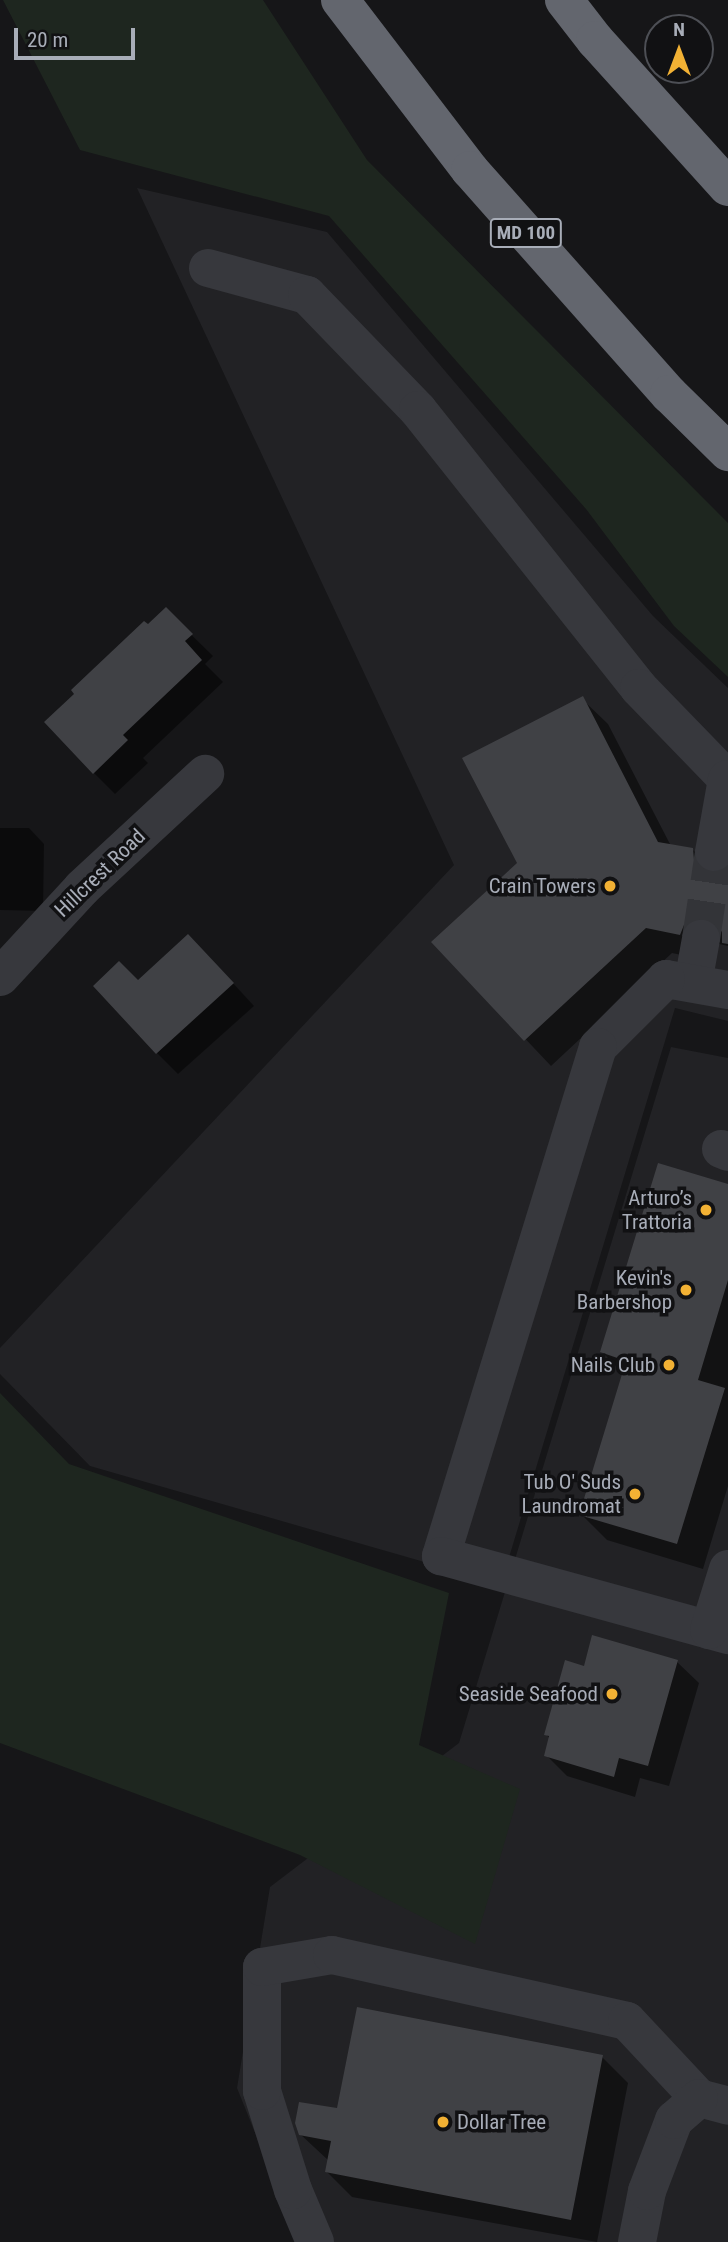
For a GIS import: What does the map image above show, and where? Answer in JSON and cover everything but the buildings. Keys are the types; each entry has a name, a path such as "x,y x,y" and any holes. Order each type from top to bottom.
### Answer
{"highway":[{"name":"MD 100","path":"340,0 470,170 669,394 728,452"},
{"path":"564,0 594,40 728,187"}],"street":[{"path":"208,268 307,295 418,410 639,688 728,779 714,852"},
{"name":"Hillcrest Road","path":"0,977 82,888 205,774"},
{"path":"701,939 710,987 666,979 598,1047 440,1556 719,1632 728,1569"},
{"path":"316,2242 293,2190 262,2091 262,1966 332,1955 627,2021 713,2102 674,2120 647,2191 637,2242"}],"shaded area":[{"path":"3,0 263,0 367,160 728,523 728,677 674,626 586,509 329,216 80,150"},
{"path":"137,188 327,232 653,616 728,688 728,1021 675,1008 501,1584 90,1466 0,1374 0,1348 454,865"},
{"path":"671,1047 728,1058 728,2242 299,2242 237,2088 270,1887 459,1743"},
{"path":"0,1393 69,1464 449,1593 419,1745 520,1789 475,1944 300,1855 0,1743"}],"tunnel":[{"path":"701,939 714,852"}],"place":[{"name":"Crain Towers","path":"610,886"},
{"name":"Arturo’s Trattoria","path":"706,1210"},
{"name":"Kevin's Barbershop","path":"686,1290"},
{"name":"Nails Club","path":"669,1365"},
{"name":"Tub O' Suds Laundromat","path":"635,1494"},
{"name":"Seaside Seafood","path":"612,1694"},
{"name":"Dollar Tree","path":"443,2122"}]}
